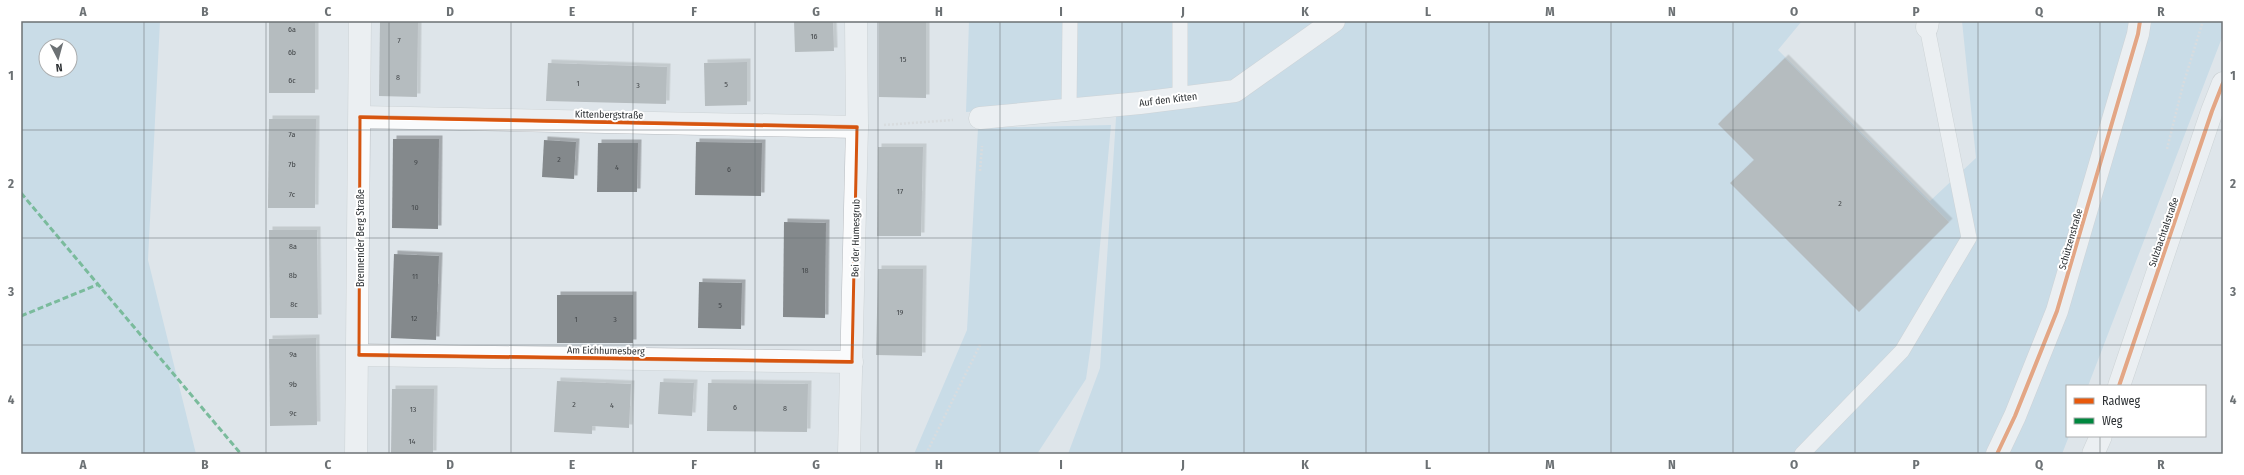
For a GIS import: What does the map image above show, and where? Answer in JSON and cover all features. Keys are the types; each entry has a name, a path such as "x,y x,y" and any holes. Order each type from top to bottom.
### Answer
{"street":[{"name":"Brennender Berg Straße","path":"356,454 359,355 360,21"},
{"name":"Bei der Humesgrub","path":"849,454 857,127 856,21"},
{"name":"Auf den Kitten","path":"980,118 1235,91 1334,21"},
{"name":"Schützenstraße","path":"1997,454 2015,416 2058,311 2138,34 2140,21"},
{"name":"Sulzbachtalstraße","path":"2119,385 2212,111 2223,83"},
{"name":"Kittenbergstraße","path":"360,117 857,127"},
{"name":"Am Eichhumesberg","path":"359,355 852,362"},
{"path":"2093,454 2101,437"}],"lane":[{"path":"1069,109 1070,21"},
{"path":"1180,21 1180,98"},
{"path":"1802,454 1902,351 1969,238 1928,24"}],"path":[{"path":"857,127 980,118"},
{"path":"926,454 980,344"}],"highlighted area":[{"path":"360,117 857,127 852,362 359,355"}],"shaded area":[{"path":"21,21 160,21 148,260 196,454 21,454"},
{"path":"969,21 1802,21 1778,50 1930,201 1976,158 1962,21 2223,21 2223,35 2088,385 2066,385 2066,437 2069,437 2062,454 1068,454 1100,368 1117,102 966,112"},
{"path":"1111,125 1091,344 1086,379 1037,454 914,454 967,330 978,128"}],"building":[{"path":"269,21 315,21 315,93 269,93"},
{"path":"380,21 418,22 417,97 379,96"},
{"path":"794,21 833,21 834,51 795,52"},
{"path":"879,21 926,21 926,98 879,97"},
{"path":"1785,58 1949,222 1859,312 1730,183 1754,160 1718,124"},
{"path":"747,62 747,105 705,106 704,63"},
{"path":"548,63 667,67 666,104 546,101"},
{"path":"269,119 316,119 315,208 268,208"},
{"path":"393,139 439,139 438,229 392,228"},
{"path":"544,140 576,142 574,179 542,177"},
{"path":"696,142 762,143 761,196 695,195"},
{"path":"598,143 638,143 637,192 597,192"},
{"path":"878,147 923,147 921,236 877,236"},
{"path":"784,222 826,223 825,318 783,317"},
{"path":"269,230 317,230 318,318 270,318"},
{"path":"394,254 439,256 436,340 391,338"},
{"path":"878,269 923,269 922,356 876,355"},
{"path":"699,282 742,283 741,329 698,328"},
{"path":"557,295 633,295 633,343 557,343"},
{"path":"316,338 317,425 270,426 269,339"},
{"path":"557,381 631,384 629,428 592,426 592,434 554,432"},
{"path":"660,382 694,383 692,416 658,414"},
{"path":"708,383 808,384 807,432 707,431"},
{"path":"392,389 434,389 433,454 391,454"}],"marked path":[{"path":"21,193 241,454"},
{"path":"21,316 99,284"}],"cycle path":[{"path":"1997,454 2015,416 2057,311 2138,34 2140,21"},
{"path":"2119,385 2212,111 2223,83"},
{"path":"360,117 857,127"},
{"path":"359,355 852,362"}]}
